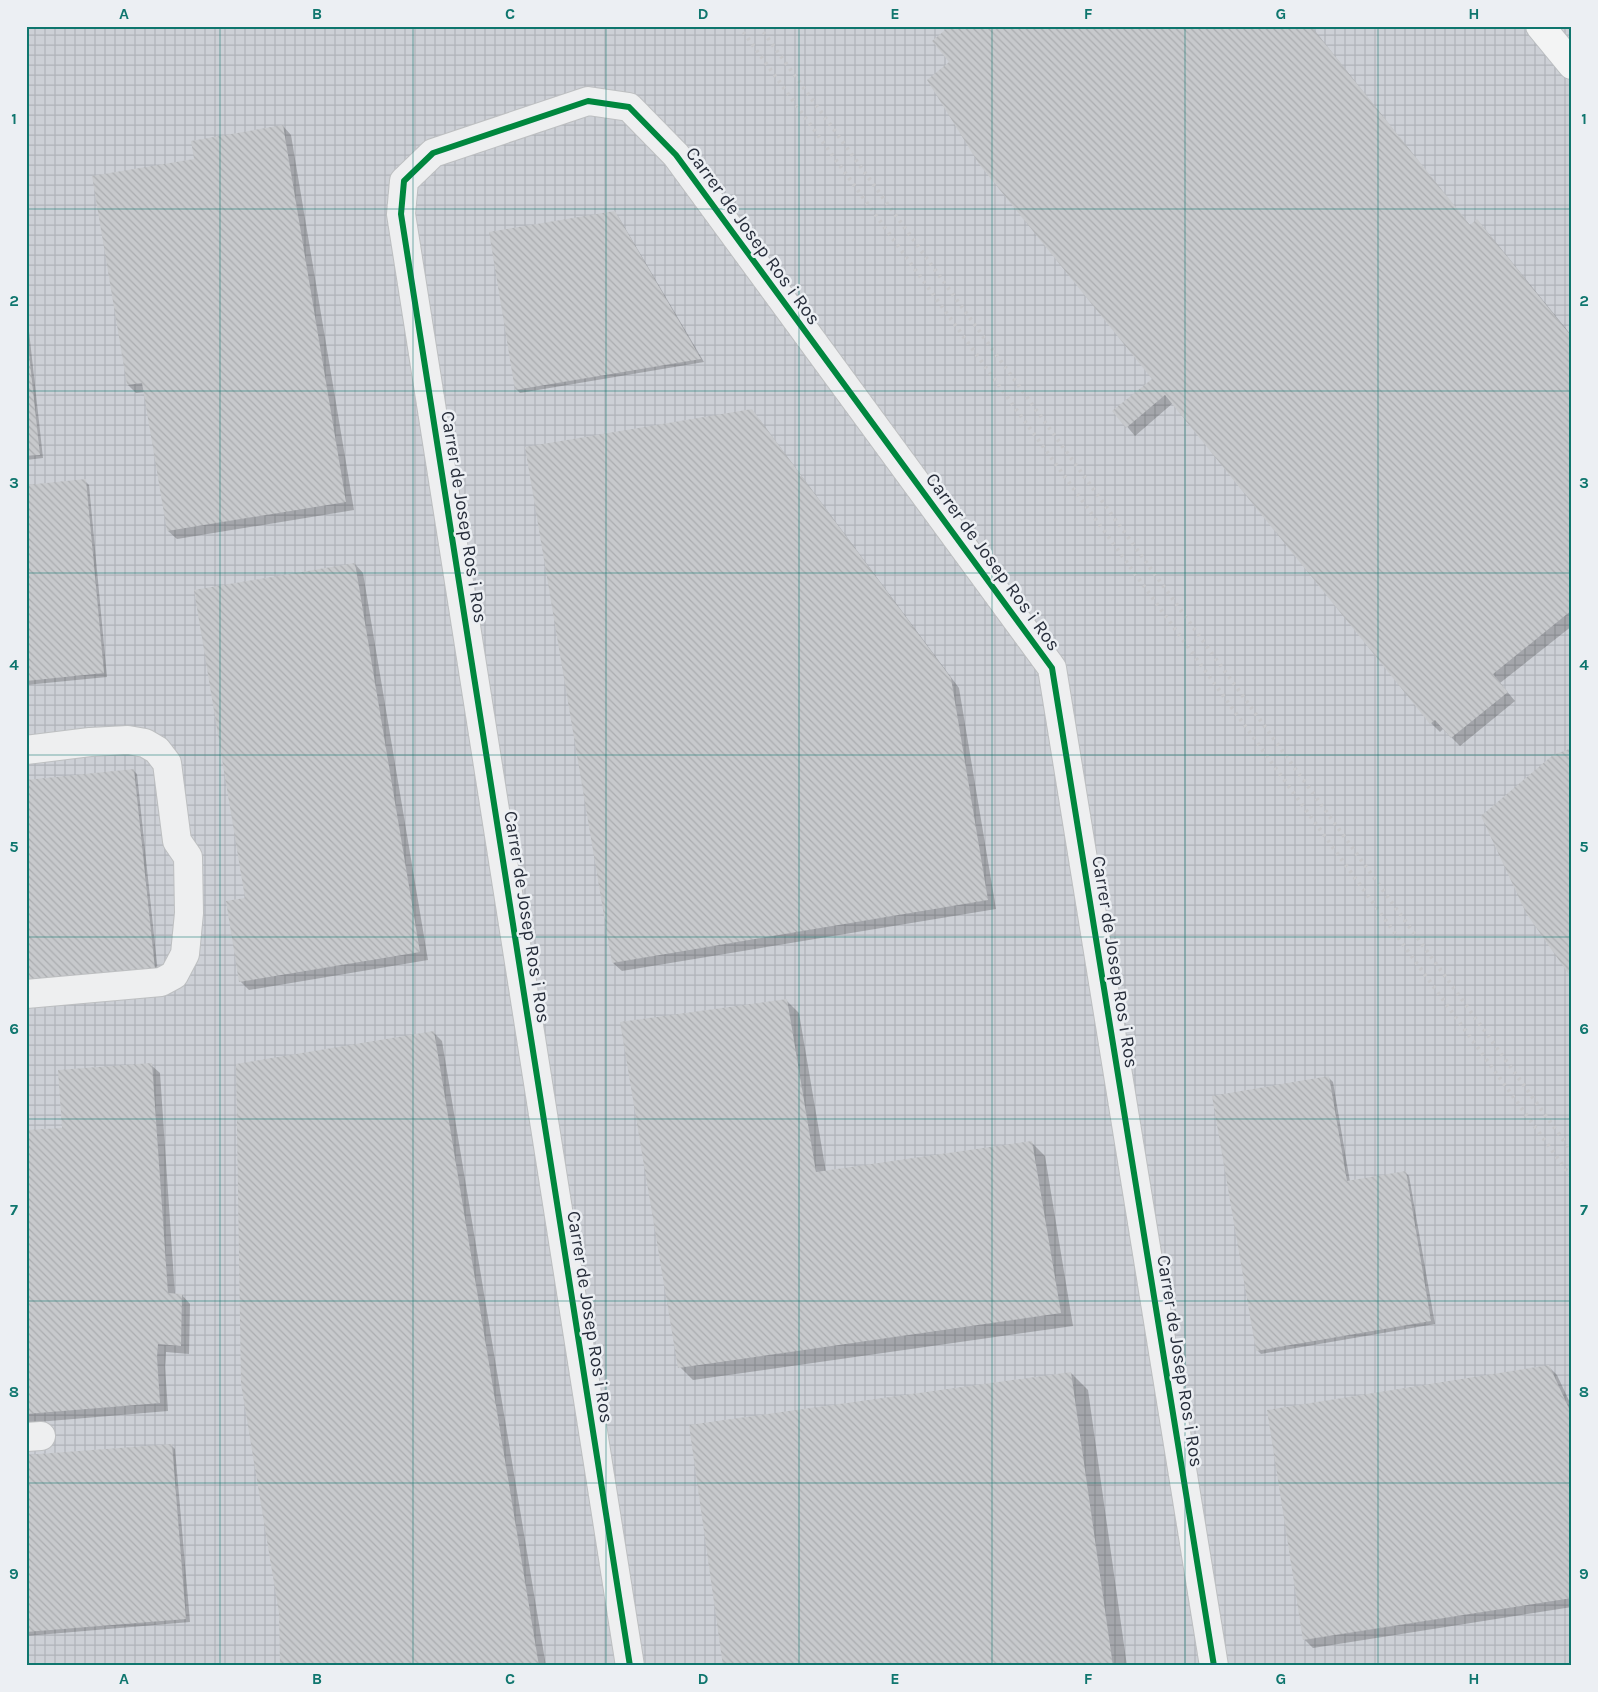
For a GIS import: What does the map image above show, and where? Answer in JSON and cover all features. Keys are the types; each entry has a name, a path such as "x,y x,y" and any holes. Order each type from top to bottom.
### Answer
{"main road":[{"path":"1540,26 1572,65"}],"street":[{"name":"Carrer de Josep Ros i Ros","path":"630,1666 401,214 404,181 434,153 588,101 629,107 676,155 1052,668 1214,1666"},
{"path":"26,750 90,742 128,740 145,743 157,750 167,763 177,841 188,857 189,913 185,954 174,975 161,982 26,994"}],"shaded area":[{"path":"26,26 1572,26 1572,1666 26,1666"}],"building":[{"path":"950,26 1311,26 1470,225 1477,219 1572,337 1572,610 1493,674 1508,692 1451,738 1435,720 1430,724 1165,395 1126,428 1112,411 1152,379 979,164 927,80 949,62 932,41"},
{"path":"283,125 346,502 167,531 142,383 127,385 92,176 194,159 191,141"},
{"path":"615,211 701,359 515,390 489,232"},
{"path":"26,344 28,344 40,455 26,456"},
{"path":"752,409 951,678 988,900 612,963 525,447"},
{"path":"86,479 104,673 26,681 26,485"},
{"path":"355,563 420,952 239,982 226,901 245,898 194,590"},
{"path":"1572,748 1572,979 1526,913 1481,816 1553,755"},
{"path":"134,769 155,969 26,982 26,780"},
{"path":"787,999 816,1172 1032,1141 1061,1313 678,1368 620,1022"},
{"path":"434,1031 539,1666 280,1666 279,1613 241,1384 236,1064"},
{"path":"152,1063 168,1293 182,1294 181,1346 158,1344 160,1403 26,1414 26,1130 62,1128 58,1070"},
{"path":"1329,1076 1347,1181 1406,1171 1431,1321 1256,1351 1212,1096"},
{"path":"1549,1365 1572,1415 1572,1598 1303,1640 1267,1410"},
{"path":"1071,1372 1113,1666 723,1666 689,1425"},
{"path":"172,1444 186,1619 26,1632 26,1455"}],"railway":[{"path":"739,26 1572,1178"},
{"path":"759,26 1572,1152"}],"cycle path":[{"path":"630,1666 401,214 404,181 433,153 588,101 629,107 676,155 1052,668 1214,1666"}]}
